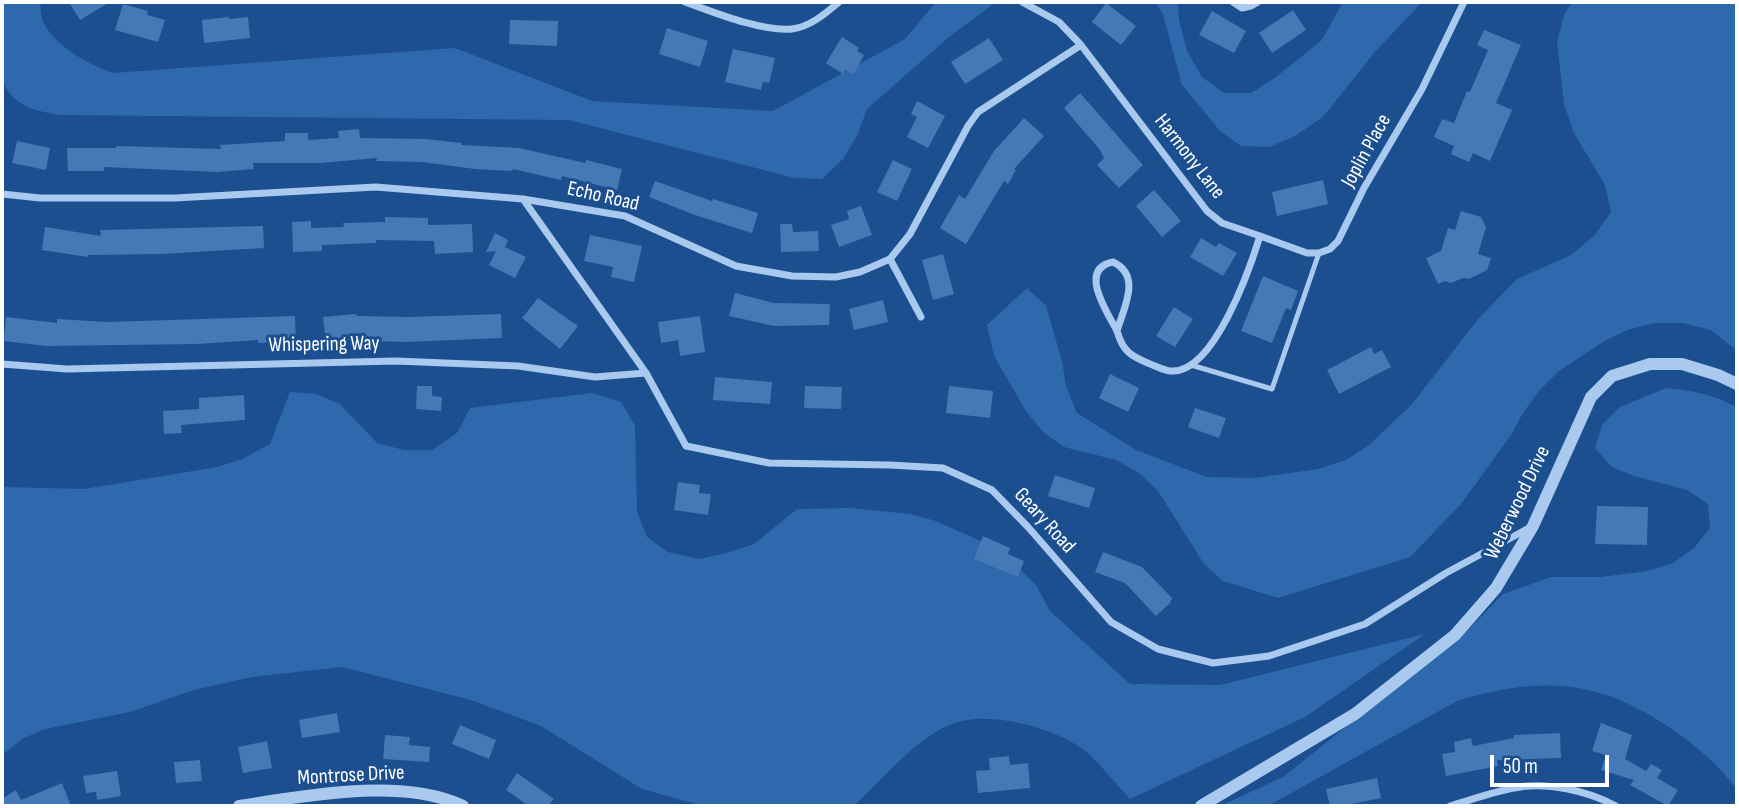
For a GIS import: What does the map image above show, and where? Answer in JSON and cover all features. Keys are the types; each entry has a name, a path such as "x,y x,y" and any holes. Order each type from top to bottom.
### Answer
{"street":[{"path":"685,2 754,24 792,29 806,25 839,2"},
{"name":"Harmony Lane","path":"1022,2 1059,22 1081,45 1207,211 1222,223 1260,236"},
{"path":"1233,2 1242,8 1258,2"},
{"name":"Joplin Place","path":"1319,253 1330,249 1338,241 1364,188 1422,89 1464,2"},
{"path":"921,317 890,259 910,233 968,126 978,112 1081,45"},
{"name":"Echo Road","path":"2,194 40,198 175,198 376,187 523,199 625,216 736,266 792,276 836,277 860,272 890,259"},
{"name":"Geary Road","path":"523,199 646,373 686,446 769,463 890,464 943,468 992,490 1111,622 1158,649 1213,663 1269,656 1366,624 1446,573 1533,526"},
{"path":"1117,331 1130,283 1126,272 1113,262 1105,264 1097,272 1096,283 1100,299 1126,352 1170,371 1191,365 1204,353 1232,309 1260,236 1307,253 1319,253"},
{"name":"Whispering Way","path":"2,365 67,369 396,361 518,366 595,377 646,373"},
{"name":"Weberwood Drive","path":"1201,806 1355,714 1455,635 1496,588 1533,526 1591,397 1612,376 1650,364 1682,365 1718,374 1737,384"},
{"path":"1450,806 1516,787 1572,791 1616,806"},
{"name":"Montrose Drive","path":"239,806 344,793 406,791 439,797 463,806"}],"lane":[{"path":"1191,365 1272,389 1319,253"}],"shaded area":[{"path":"2,2 40,2 44,24 57,41 84,60 113,73 455,48 592,101 773,111 905,39 936,2 996,2 949,37 867,109 857,136 843,159 822,179 795,178 569,120 59,115 33,109 19,102 2,81"},
{"path":"1155,2 1178,2 1179,20 1187,51 1202,77 1224,93 1251,93 1276,77 1322,40 1343,2 1422,2 1374,53 1323,117 1295,136 1269,147 1241,146 1220,131 1182,85 1163,14"},
{"path":"1572,2 1737,2 1737,351 1711,330 1682,323 1655,323 1630,329 1606,340 1559,371 1539,391 1461,504 1410,557 1278,598 1223,581 1204,564 1158,491 1139,473 1116,460 1064,447 1043,432 1026,411 994,356 987,325 1027,288 1046,306 1062,361 1066,386 1077,413 1136,450 1207,477 1255,478 1318,469 1346,460 1369,445 1412,404 1479,318 1517,279 1571,255 1594,236 1611,212 1605,185 1574,133 1564,104 1557,42 1564,15"},
{"path":"1666,388 1703,394 1737,407 1737,790 1702,753 1651,716 1625,702 1599,693 1574,687 1548,686 1520,687 1459,700 1268,806 1220,806 1283,777 1471,627 1503,594 1551,577 1600,577 1648,571 1673,563 1694,548 1710,528 1708,504 1687,490 1634,476 1612,467 1595,448 1602,425 1620,407"},
{"path":"290,392 316,394 340,404 377,443 404,450 432,450 457,433 470,408 592,393 621,402 635,426 637,512 647,537 668,552 699,559 754,544 797,509 851,508 910,514 936,521 992,546 1014,563 1036,585 1050,611 1130,684 1220,685 1425,634 1305,717 1130,799 1090,755 1062,737 1024,724 986,719 952,724 924,739 853,806 703,806 642,789 541,726 471,700 342,667 252,677 194,690 130,712 45,729 22,739 2,755 2,487 84,489 217,467 242,459 270,444"}],"building":[{"path":"69,2 110,2 80,20"},
{"path":"1106,3 1136,26 1121,45 1092,22"},
{"path":"123,4 148,11 147,15 165,20 158,42 115,30"},
{"path":"1293,10 1306,30 1272,53 1259,33"},
{"path":"1212,11 1246,31 1234,53 1199,35"},
{"path":"248,17 250,38 204,43 202,20"},
{"path":"510,20 558,21 557,46 509,44"},
{"path":"667,28 708,41 700,67 659,54"},
{"path":"1484,30 1521,45 1496,103 1512,110 1490,161 1473,153 1469,162 1451,154 1454,146 1434,137 1442,119 1454,123 1467,91 1470,92 1488,50 1477,45"},
{"path":"842,37 859,48 857,51 864,55 854,74 845,70 843,74 826,63"},
{"path":"989,38 1003,60 965,84 951,62"},
{"path":"733,49 775,58 769,83 763,82 761,90 725,82"},
{"path":"1080,93 1143,165 1119,188 1097,165 1104,158 1100,150 1064,108"},
{"path":"917,101 945,116 928,148 907,137 917,117 911,114"},
{"path":"1024,118 1044,136 1014,169 1016,170 1008,184 1004,181 966,244 940,228 959,195 965,199 994,151"},
{"path":"359,129 360,138 425,139 462,143 461,145 519,148 622,169 617,190 562,176 561,180 513,169 475,169 422,162 376,161 377,158 320,163 253,163 254,169 217,172 104,167 104,171 68,171 67,148 116,146 221,149 220,145 285,141 285,133 308,133 308,140 339,138 338,131"},
{"path":"17,141 50,148 46,170 12,163"},
{"path":"893,160 912,169 897,201 877,192"},
{"path":"1323,180 1328,204 1277,216 1272,192"},
{"path":"655,181 712,201 713,199 758,213 752,233 649,197"},
{"path":"1154,190 1181,221 1162,237 1136,206"},
{"path":"861,206 872,235 839,247 831,225 849,219 847,211"},
{"path":"1461,211 1481,217 1486,227 1478,254 1491,258 1487,270 1469,279 1438,284 1426,258 1441,251 1448,228 1455,230"},
{"path":"385,217 428,218 428,225 472,224 473,252 435,254 434,241 376,240 376,243 322,245 322,251 293,252 292,222 311,221 311,228 344,227 343,223 385,222"},
{"path":"780,224 792,224 793,232 818,231 819,251 781,252"},
{"path":"263,226 264,248 88,257 42,250 45,227 101,236 100,230"},
{"path":"495,233 508,240 505,247 526,257 515,278 489,265 496,251 486,252"},
{"path":"590,235 642,246 634,282 611,277 613,267 584,261"},
{"path":"1201,238 1216,247 1219,243 1237,253 1223,276 1190,257"},
{"path":"943,254 954,294 933,300 922,260"},
{"path":"1263,276 1298,291 1291,310 1286,308 1272,343 1241,331"},
{"path":"735,293 774,303 830,304 829,325 774,326 729,316"},
{"path":"538,298 578,326 560,349 522,318"},
{"path":"883,300 888,322 854,330 849,309"},
{"path":"1174,307 1193,319 1175,347 1156,336"},
{"path":"356,314 409,317 501,314 502,338 406,342 368,341 368,337 326,342 323,317"},
{"path":"295,316 296,342 258,343 258,340 197,344 46,346 4,341 6,317 57,323 57,319 108,322"},
{"path":"700,316 705,352 680,356 678,340 661,343 658,322"},
{"path":"1371,347 1374,354 1382,350 1391,367 1339,394 1327,370"},
{"path":"1110,374 1139,388 1128,412 1099,398"},
{"path":"715,377 772,382 770,404 713,400"},
{"path":"417,386 432,386 432,396 442,397 441,411 416,409"},
{"path":"805,386 842,387 841,409 804,408"},
{"path":"949,386 993,391 990,418 946,413"},
{"path":"244,395 245,420 181,425 182,433 164,434 163,411 199,409 199,398"},
{"path":"1195,408 1226,418 1219,438 1188,427"},
{"path":"1055,475 1095,488 1089,508 1048,496"},
{"path":"678,482 700,485 699,493 711,494 708,515 674,510"},
{"path":"1597,506 1648,507 1647,545 1595,544"},
{"path":"983,536 1010,548 1008,554 1024,561 1018,577 974,559"},
{"path":"1103,552 1142,567 1172,598 1170,603 1156,616 1125,583 1095,572"},
{"path":"337,713 340,732 302,738 299,720"},
{"path":"1601,723 1632,735 1625,759 1646,771 1651,764 1662,770 1657,778 1678,790 1668,806 1630,785 1634,780 1601,770 1606,755 1592,751"},
{"path":"460,725 496,740 489,759 452,744"},
{"path":"1560,733 1561,758 1497,760 1498,766 1446,776 1442,754 1455,752 1454,742 1471,738 1473,746 1514,738 1514,735"},
{"path":"385,735 410,737 409,745 430,747 429,762 383,759"},
{"path":"267,741 272,768 243,773 238,747"},
{"path":"1009,756 1010,765 1028,763 1030,788 978,793 976,771 990,770 989,758"},
{"path":"200,760 202,781 176,783 174,762"},
{"path":"117,771 121,796 97,800 96,792 86,793 83,776"},
{"path":"517,773 554,799 548,806 529,806 506,790"},
{"path":"1377,778 1381,798 1330,806 1326,789"},
{"path":"62,783 71,806 2,806 2,799 16,790 21,800"}]}
